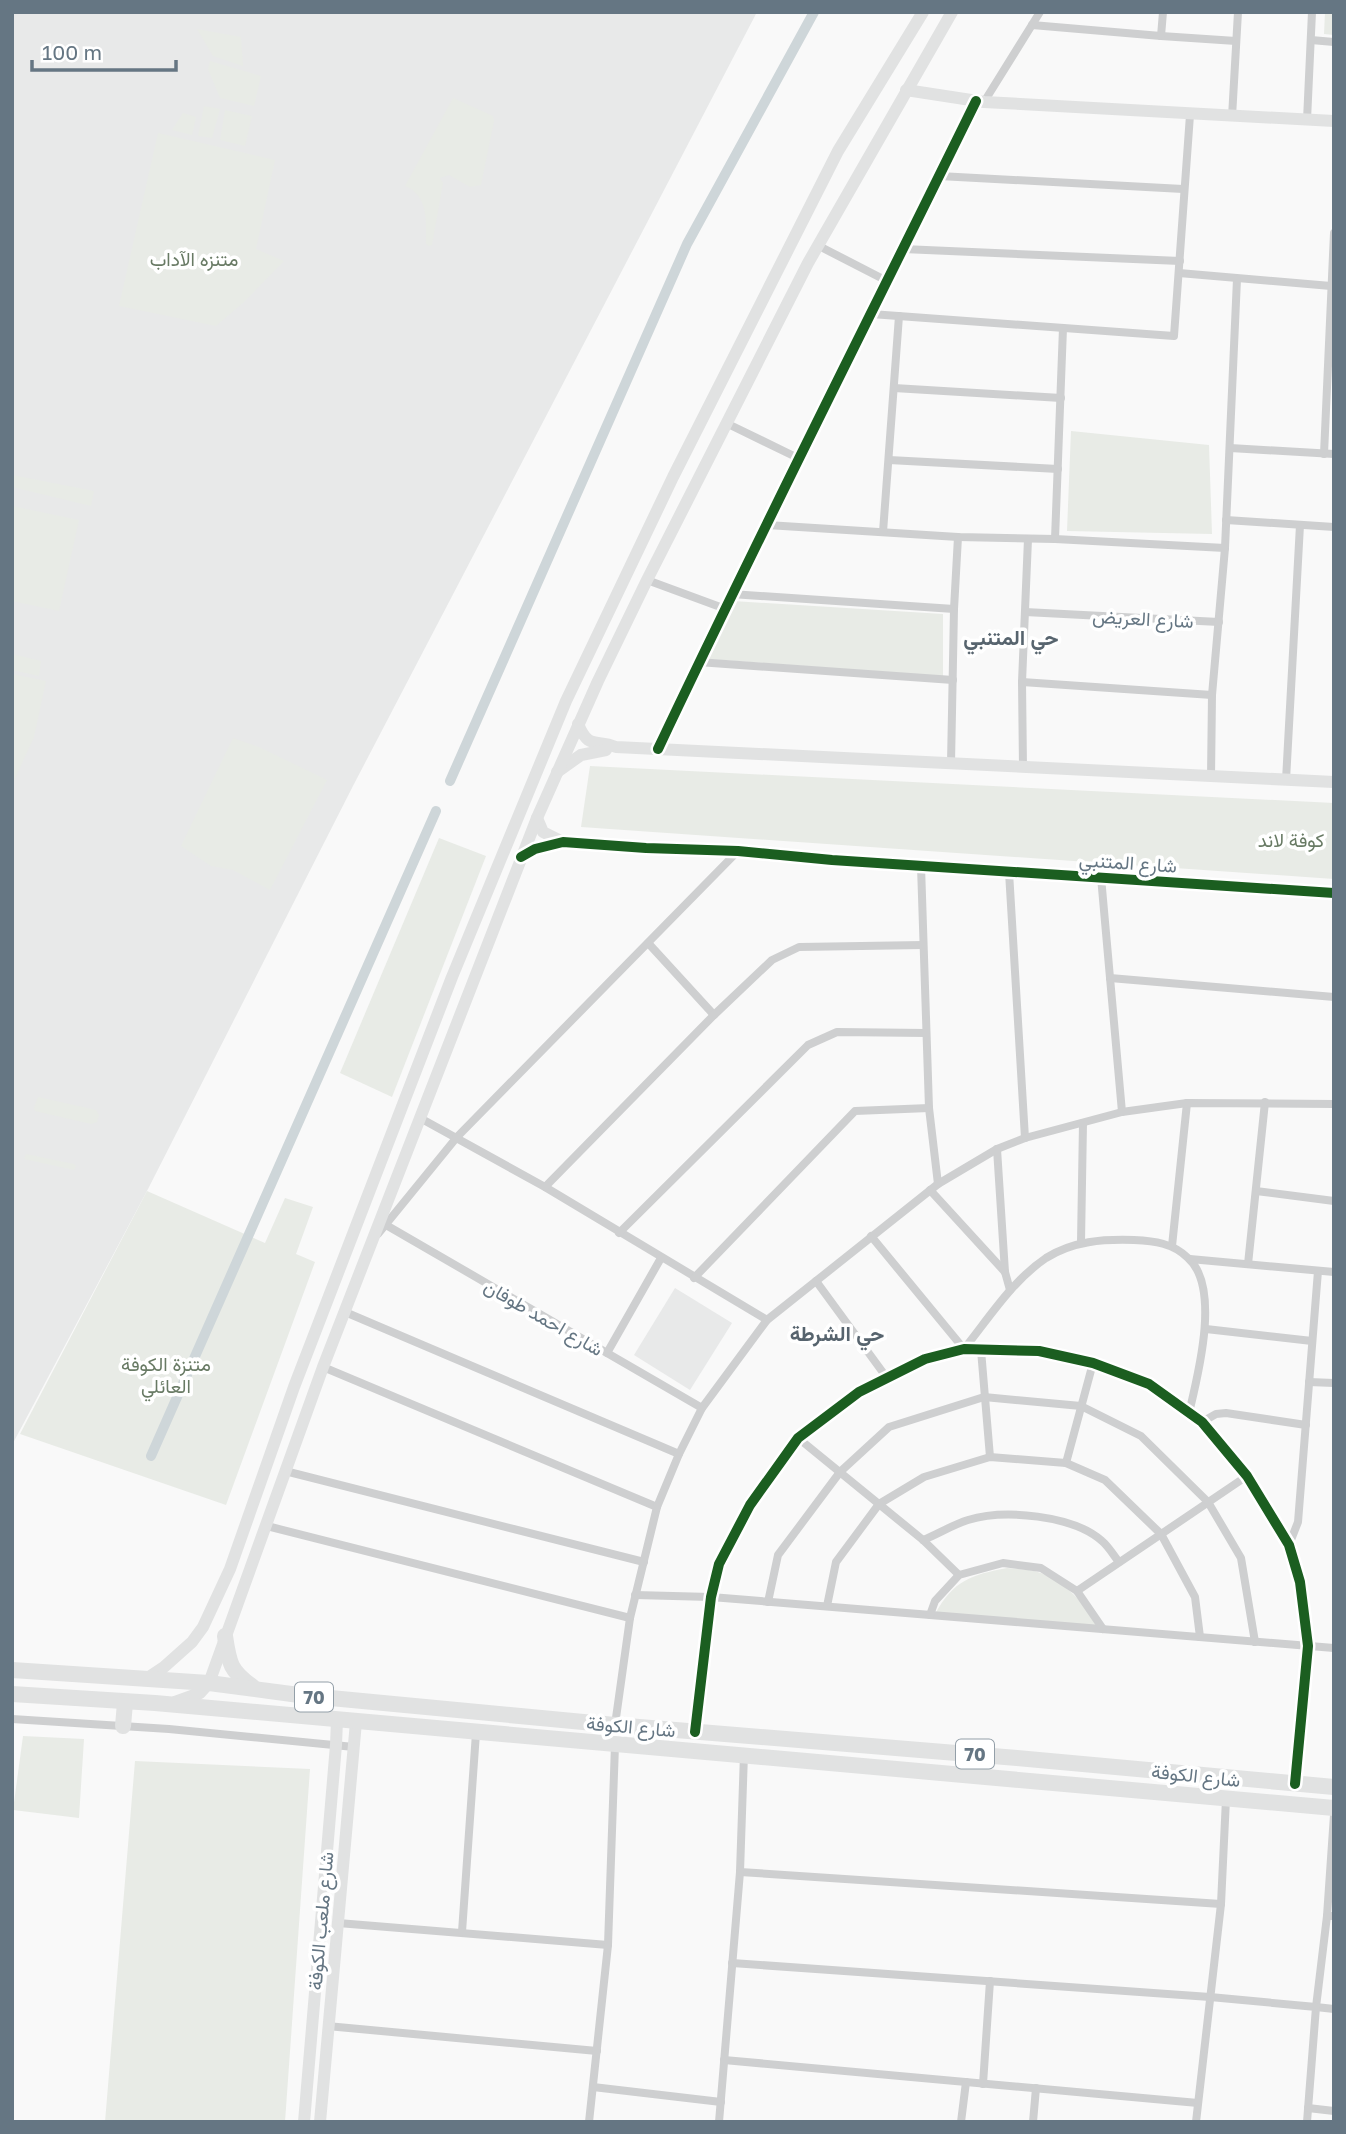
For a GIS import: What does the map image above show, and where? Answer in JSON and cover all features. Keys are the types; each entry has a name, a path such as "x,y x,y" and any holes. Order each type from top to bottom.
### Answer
{"highway":[{"path":"225,1636 232,1668 255,1688"},
{"name":"شارع الكوفة","path":"12,1670 209,1683 299,1695 615,1725 1002,1756 1334,1787"},
{"name":"شارع الكوفة","path":"12,1694 155,1703 1334,1808"},
{"path":"299,1695 296,1706 303,1718"},
{"path":"123,1726 125,1703"},
{"path":"968,1774 1011,1769 1011,1762 1002,1756"},
{"path":"1050,1782 1040,1778 1041,1767 1066,1768 1077,1763"}],"main road":[{"path":"146,1679 192,1642 203,1627 230,1569 294,1387 452,977 566,701 673,477 838,151 923,12"},
{"path":"155,1703 189,1699 200,1693 209,1683 323,1367 521,857 578,724 647,580 819,241 952,12"},
{"path":"906,90 980,101 1190,115 1334,121"},
{"path":"802,222 804,237 819,241"},
{"path":"786,253 801,253 808,263"},
{"path":"578,724 583,736 590,742 616,747 1334,782"},
{"path":"557,772 581,755 616,747"},
{"path":"537,817 543,832 563,842"},
{"path":"521,857 535,849 563,842"},
{"name":"شارع المتنبي","path":"563,842 1334,893"},
{"path":"388,1148 394,1156 406,1153"},
{"path":"217,1597 217,1603 223,1610 232,1611 237,1608"},
{"name":"شارع ملعب الكوفة","path":"304,2122 337,1720"},
{"name":"شارع ملعب الكوفة","path":"320,2122 356,1722"},
{"path":"309,2050 317,2055 325,2051"},
{"path":"306,2082 315,2078 323,2083"}],"street":[{"path":"657,749 723,608 767,525 939,176 980,101 1040,12"},
{"path":"1161,37 1163,12"},
{"path":"1232,117 1238,12"},
{"path":"1307,120 1312,12"},
{"path":"1032,24 1161,37 1236,41"},
{"path":"1311,40 1334,42"},
{"path":"871,314 1174,336 1190,115"},
{"path":"939,176 1183,189"},
{"path":"1324,454 1330,382 1334,233"},
{"path":"819,241 887,281"},
{"path":"903,249 1180,261"},
{"path":"1179,273 1331,286"},
{"path":"1211,777 1212,695 1226,520 1237,279"},
{"path":"883,532 898,316"},
{"path":"1055,539 1063,328"},
{"path":"894,388 1062,398"},
{"path":"726,423 800,458"},
{"path":"1230,448 1334,454"},
{"path":"888,460 1058,469"},
{"path":"1226,520 1334,527"},
{"path":"767,525 958,537 1224,548"},
{"path":"1286,780 1300,525"},
{"path":"951,763 958,537"},
{"path":"1023,768 1022,682 1028,539"},
{"path":"647,580 723,608"},
{"path":"731,594 954,609"},
{"name":"شارع العريض","path":"1025,612 1219,622"},
{"path":"698,662 953,680"},
{"path":"1022,682 1212,695"},
{"path":"373,1239 457,1137 737,852"},
{"path":"921,866 929,1108 938,1184"},
{"path":"1009,872 1025,1138"},
{"path":"1101,877 1122,1112"},
{"path":"649,944 714,1014"},
{"path":"545,1187 714,1014 772,960 799,947 923,945"},
{"path":"1110,978 1334,997"},
{"path":"619,1233 808,1045 837,1032 926,1033"},
{"path":"1172,1246 1187,1102"},
{"path":"615,1725 630,1618 657,1507 702,1408 767,1320 938,1184 998,1149 1025,1138 1122,1112 1187,1102 1334,1104"},
{"path":"1248,1264 1265,1102"},
{"path":"694,1278 855,1111 929,1108"},
{"path":"420,1118 545,1187 767,1320"},
{"path":"1081,1242 1083,1123"},
{"path":"998,1149 1005,1272 1010,1290"},
{"path":"930,1190 1005,1272"},
{"path":"1256,1191 1334,1201"},
{"name":"شارع احمد طوفان","path":"386,1225 702,1408"},
{"path":"871,1236 964,1349"},
{"path":"964,1349 1010,1290 1047,1258 1081,1242 1151,1241 1172,1246 1190,1259 1199,1275 1205,1299 1206,1329 1189,1413"},
{"path":"607,1353 662,1258"},
{"path":"1190,1259 1334,1272"},
{"path":"1289,1545 1298,1522 1318,1271"},
{"path":"816,1280 887,1378"},
{"path":"345,1312 679,1454"},
{"path":"1206,1329 1312,1341"},
{"path":"695,1732 711,1597 719,1564 750,1505 798,1438 859,1392 925,1359 964,1349 1039,1352 1093,1363 1149,1384 1202,1422 1247,1476 1289,1545 1300,1582 1308,1646 1296,1784"},
{"path":"981,1350 990,1457"},
{"path":"1066,1462 1093,1363"},
{"path":"323,1367 657,1507"},
{"path":"1309,1382 1334,1383"},
{"path":"768,1602 778,1555 840,1472 889,1427 984,1397 1081,1406 1141,1436 1208,1502 1241,1558 1255,1642"},
{"path":"1202,1422 1216,1414 1226,1413 1306,1425"},
{"path":"798,1438 923,1540 959,1576"},
{"path":"827,1606 836,1562 878,1504 924,1477 990,1457 1066,1462 1105,1480 1161,1534 1195,1597 1200,1637"},
{"path":"285,1471 644,1562"},
{"path":"1077,1591 1247,1476"},
{"path":"923,1540 968,1520 1003,1515 1059,1520 1085,1530 1102,1541 1119,1562"},
{"path":"267,1526 630,1618"},
{"path":"930,1615 936,1601 959,1576 1003,1563 1041,1569 1077,1591 1103,1629"},
{"path":"635,1595 711,1597 1334,1648"},
{"path":"12,1719 354,1747"},
{"path":"462,1932 476,1733"},
{"path":"589,2122 608,1945 615,1745"},
{"path":"719,2122 740,1872 744,1755"},
{"path":"1196,2122 1221,1904 1226,1799"},
{"path":"1307,2122 1316,2007 1331,1916 1334,1815"},
{"path":"740,1872 1221,1904"},
{"path":"338,1923 608,1945"},
{"path":"732,1963 1210,1997 1334,2009"},
{"path":"983,2084 990,1981"},
{"path":"327,2025 597,2051"},
{"path":"724,2060 1198,2103"},
{"path":"961,2122 966,2082"},
{"path":"593,2087 721,2102"},
{"path":"1033,2122 1036,2088"},
{"path":"1308,2108 1334,2111"}],"shaded area":[{"path":"12,12 757,12 354,784 147,1191 12,1445"},
{"path":"675,1288 732,1323 690,1390 634,1355"}],"green space":[{"path":"1325,12 1334,12 1334,35 1324,34"},
{"path":"197,29 241,37 243,66 213,56"},
{"path":"210,61 261,76 254,106 220,98 208,69"},
{"path":"453,98 493,116 494,121 481,185 470,187 449,175 440,178 443,183 432,245 429,246 426,244 426,219 422,203 413,190 405,186"},
{"path":"204,106 220,109 212,138 198,136"},
{"path":"225,110 252,116 245,146 220,140"},
{"path":"183,113 196,117 192,135 172,130"},
{"name":"متنزه الآداب","path":"158,133 275,160 256,249 284,261 216,326 119,306"},
{"path":"1071,431 1209,445 1212,534 1067,531"},
{"path":"12,475 94,491 91,506 12,487"},
{"path":"12,506 79,520 59,611 12,601"},
{"path":"733,601 943,614 943,676 707,659"},
{"path":"12,654 41,661 39,676 12,670"},
{"path":"12,674 46,681 34,737 12,785"},
{"path":"233,738 259,747 327,780 270,890 233,870 211,866 181,846"},
{"name":"كوفة لاند","path":"590,766 1334,803 1334,879 581,827"},
{"path":"439,838 486,856 392,1097 340,1073"},
{"path":"38,1097 96,1110 99,1115 97,1122 91,1124 35,1111"},
{"path":"26,1154 76,1166 74,1170 24,1159"},
{"name":"متنزة الكوفة العائلي","path":"147,1191 265,1243 285,1198 313,1207 296,1254 315,1262 226,1505 20,1434"},
{"path":"1007,1568 1037,1572 1058,1582 1081,1602 1097,1627 935,1614 957,1586 983,1573"},
{"path":"23,1736 84,1739 79,1818 13,1810"},
{"path":"135,1761 310,1769 285,2122 105,2122"}],"waterway":[{"path":"450,781 687,244 814,12"},
{"path":"151,1456 436,811"}],"cycle path":[{"path":"658,749 976,101"},
{"path":"521,857 535,849 563,842 738,851 832,860 1334,893"},
{"path":"695,1732 711,1597 719,1564 750,1505 798,1438 859,1392 925,1359 964,1349 1039,1351 1093,1363 1149,1384 1202,1422 1247,1476 1289,1545 1300,1582 1308,1646 1295,1784"}],"district":[{"name":"حي المتنبي","path":"1011,637"},
{"name":"حي الشرطة","path":"837,1333"}]}
